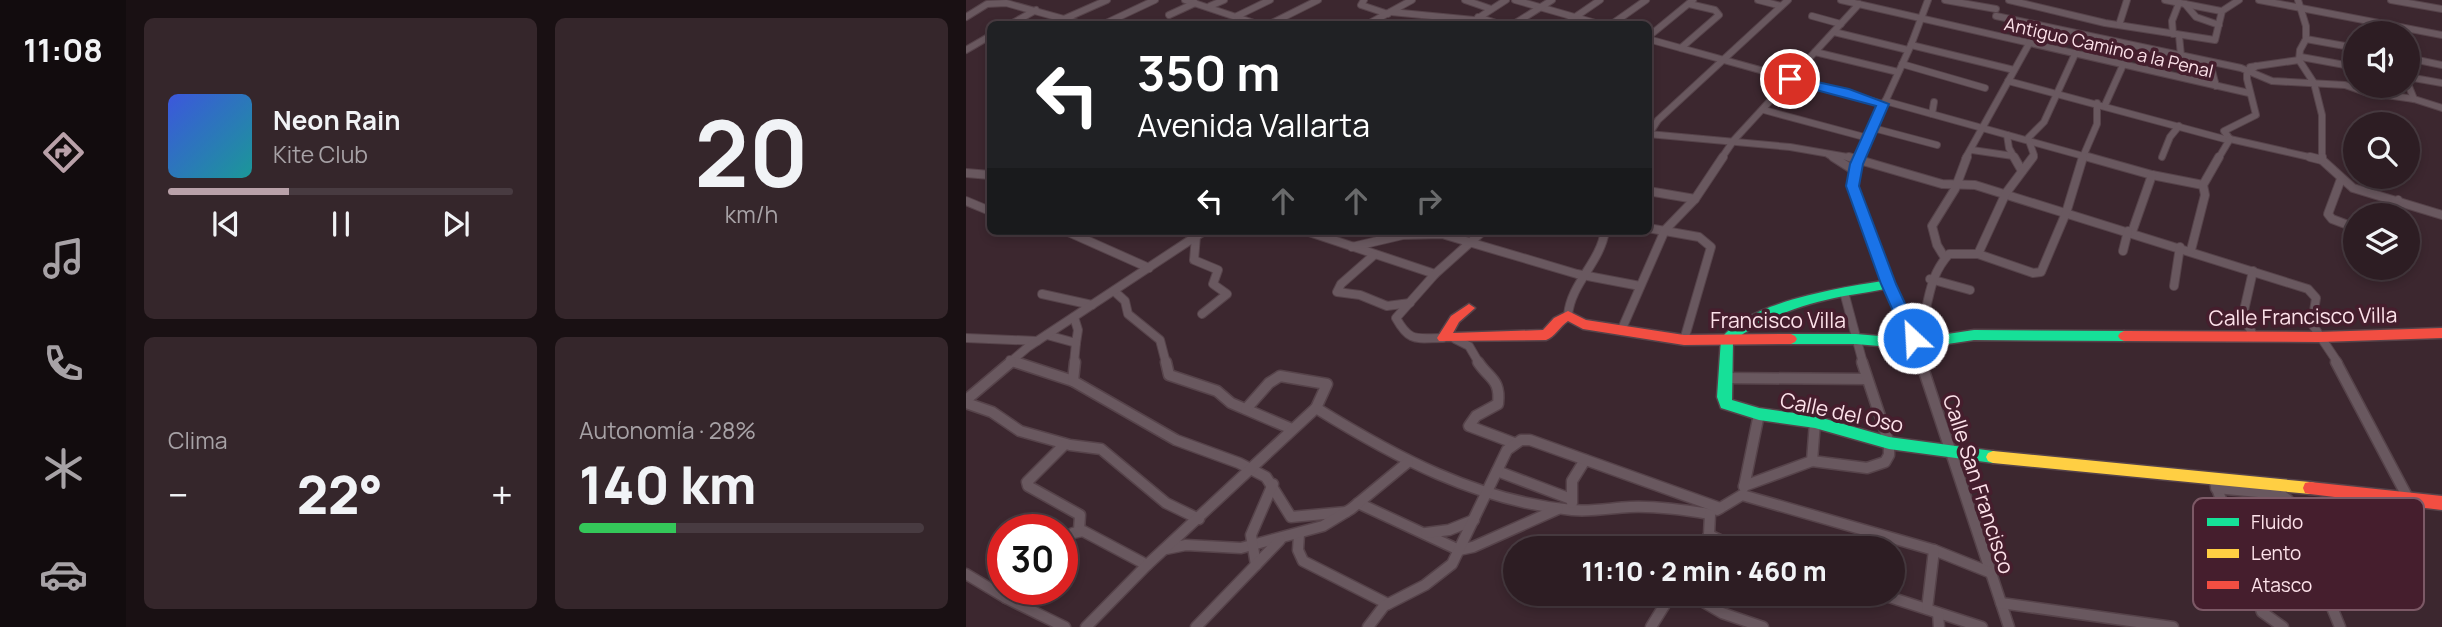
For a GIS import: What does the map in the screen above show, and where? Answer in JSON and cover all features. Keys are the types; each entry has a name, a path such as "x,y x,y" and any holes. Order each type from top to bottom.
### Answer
{"street":[{"path":"1018,6 1035,0"},
{"path":"1064,19 1107,0"},
{"path":"1110,21 1155,0"},
{"path":"1185,0 1210,6 1237,16 1243,21"},
{"path":"1210,6 1224,0"},
{"path":"1237,16 1270,0"},
{"path":"1276,21 1318,0"},
{"path":"1364,0 1361,5 1389,13 1488,21"},
{"path":"1374,21 1412,0"},
{"path":"1465,0 1491,9"},
{"path":"1472,21 1506,0"},
{"path":"1515,0 1589,21"},
{"path":"1569,21 1600,0"},
{"path":"1616,21 1646,0"},
{"path":"1758,0 1781,6"},
{"path":"1652,129 1658,120 1788,0"},
{"name":"Antiguo Camino a la Penal","path":"1841,0 2249,93"},
{"name":"Calle San Francisco","path":"1928,0 1910,47 1859,159 1853,186 1889,284 1914,341 2009,627"},
{"path":"1945,0 2055,29 2241,68 2272,81 2296,84 2333,83 2414,99 2442,108"},
{"path":"1992,34 1998,0"},
{"path":"2009,0 2056,8 2074,17 2215,40 2221,11 2238,0"},
{"path":"2119,25 2127,0"},
{"path":"2165,0 2221,11"},
{"path":"2259,0 2299,4 2442,34"},
{"path":"2391,0 2442,9"},
{"path":"1529,4 1550,1"},
{"path":"1519,21 1550,1"},
{"path":"1652,35 1691,2 1716,10 1719,15 1681,48"},
{"path":"966,17 991,3 1036,10 1071,21"},
{"path":"1169,15 1195,3"},
{"path":"2182,3 2196,17 2218,25"},
{"path":"2180,56 2172,20 2182,3"},
{"path":"1621,331 1665,230 1695,199 1734,140 1859,4"},
{"path":"2299,4 2306,26 2306,39 2300,50 2300,58 2314,83 2322,114 2322,160"},
{"path":"1016,21 1036,10"},
{"path":"1812,16 1841,24"},
{"path":"1445,19 1450,21"},
{"path":"2048,46 2055,29"},
{"path":"1834,32 2014,70"},
{"path":"966,50 987,38"},
{"path":"1652,39 1790,79 1982,127 2152,175 2203,185"},
{"path":"2306,39 2343,46"},
{"path":"1945,258 1937,246 1932,226 1955,189 1964,162 2029,42"},
{"path":"1815,52 1985,88"},
{"path":"2027,140 2044,122 2076,52"},
{"path":"2241,68 2300,58 2343,65"},
{"path":"2420,60 2442,65"},
{"path":"2210,63 2216,86"},
{"path":"1914,341 1921,328 1930,279 1945,258 1957,252 1978,254 2033,273 2041,272 2066,213 2083,156 2123,65"},
{"path":"2213,136 2256,115 2246,79 2256,66"},
{"path":"2420,79 2442,83"},
{"path":"2008,81 2213,136 2322,160 2334,168 2341,179 2357,189 2442,215"},
{"path":"1932,114 1934,102"},
{"path":"2097,124 2104,105"},
{"path":"1764,110 1868,138"},
{"path":"2162,157 2170,137 2179,126"},
{"path":"2233,126 2250,144"},
{"path":"1873,128 1937,145"},
{"path":"2224,131 2229,140"},
{"path":"1652,134 1734,140 1825,153 1859,159 1890,171 1955,185 1975,185 2304,287 2315,294 2311,320 2319,337 2347,379 2408,498"},
{"path":"2007,135 2013,156 2022,171"},
{"path":"1978,254 2006,193 2017,183 2034,155 2027,140"},
{"path":"2191,250 2205,195 2203,185 2229,140"},
{"path":"1972,150 2013,156"},
{"path":"1825,153 1855,171"},
{"path":"968,175 987,175"},
{"path":"2123,251 2152,175"},
{"path":"2341,179 2328,214 2332,219 2343,223"},
{"path":"1652,192 1695,199"},
{"path":"2393,203 2398,200"},
{"path":"966,201 987,210"},
{"path":"1652,228 1703,239 1711,247 1684,340"},
{"path":"1075,235 1149,268"},
{"path":"1198,235 1010,360 966,402 992,412 1020,431 1065,444 1101,449 1160,499 1199,519"},
{"path":"1200,235 1194,261 1218,270 1214,288 1227,294 1202,314"},
{"path":"1319,235 1435,274"},
{"path":"1352,247 1410,235"},
{"path":"1450,235 1584,276 1640,286"},
{"path":"1479,235 1435,274 1396,318 1410,338 1546,335 1558,321 1568,315 1569,299 1601,252 1604,235"},
{"path":"2174,286 2180,247"},
{"path":"1374,255 1341,284 1337,292 1360,295 1387,306 1410,303"},
{"path":"2253,271 2243,315 2254,337"},
{"path":"1930,279 1970,290"},
{"path":"1867,379 1725,378 1727,339 1741,325 1779,307 1889,284"},
{"path":"1114,291 1125,301 1128,313 1160,340 1169,375 1217,391 1228,401 1292,429"},
{"path":"1709,535 1715,511 1743,490 1812,461 1823,459 1857,468 1879,467 1889,455 1889,443 1867,379 1844,292"},
{"path":"1042,294 1092,305"},
{"path":"1448,338 1455,319 1469,308"},
{"name":"Francisco Villa","path":"1568,315 1583,324 1684,340 1914,341 1974,335 2165,336"},
{"path":"1073,381 1077,330 1074,317"},
{"name":"Calle Francisco Villa","path":"2165,336 2319,337 2442,334"},
{"path":"1047,335 1076,343"},
{"path":"966,338 1037,341"},
{"path":"1448,338 1469,346 1480,366 1495,377 1498,404 1476,416 1469,426 1514,443"},
{"path":"1010,360 1073,381 1192,447 1252,469 1273,484 1284,513 1291,517 1346,512"},
{"path":"1086,627 1147,565 1316,408 1327,384 1280,376 1269,383 1246,409"},
{"name":"Calle del Oso","path":"1725,378 1726,404 1759,414 1815,422 1889,443 1951,453 2214,483 2408,498"},
{"path":"1316,408 1440,478 1559,508"},
{"path":"1743,490 1759,414"},
{"path":"1812,461 1815,422"},
{"path":"1369,627 1380,609 1418,589 1447,569 1459,550 1507,450 1521,440 1530,440 1585,460 1715,511"},
{"path":"1065,444 1027,482 1028,486 1080,515 1079,531 1147,565"},
{"path":"1572,504 1572,481 1585,460"},
{"path":"1164,550 1203,544 1220,549 1251,546 1323,526 1358,503 1408,462"},
{"path":"1497,471 1572,504 1630,508 1697,506"},
{"path":"2220,498 2214,483 2280,494 2285,498"},
{"path":"1256,565 1251,546 1255,523 1273,484"},
{"path":"1743,490 1934,551 1989,572"},
{"name":"Calle del Oso","path":"2424,500 2442,503"},
{"path":"1358,503 1459,550 1473,547 1572,504"},
{"path":"1426,533 1449,530 1474,520"},
{"path":"1299,534 1298,550 1303,561 1388,604"},
{"path":"1196,627 1281,539"},
{"path":"1934,551 1932,611 1939,627"},
{"path":"966,574 987,583"},
{"path":"1905,602 1982,627"},
{"path":"2001,603 2130,625 2173,627"},
{"path":"1029,605 1065,627"},
{"path":"1651,627 1664,606"},
{"path":"1710,606 1722,613 1763,627"},
{"path":"2261,610 2283,627"},
{"path":"2333,610 2340,627"}],"traffic: fast":[{"path":"1889,284 1784,307 1764,315 1727,339 1724,397 1726,404 1759,414 1815,422 1889,443 1993,457"},
{"path":"1791,339 1856,339 1914,344 1974,335 2124,336"}],"traffic: slow":[{"path":"1993,457 2310,488"}],"traffic: jam":[{"path":"1469,308 1455,319 1443,338 1546,335 1558,321 1568,315 1583,324 1684,340 1791,339"},
{"path":"2124,336 2319,337 2442,333"},
{"path":"2310,488 2398,498"},
{"path":"2424,501 2442,503"}],"route":[{"path":"1790,79 1883,104 1857,164 1853,186 1889,284 1913,338"}]}
